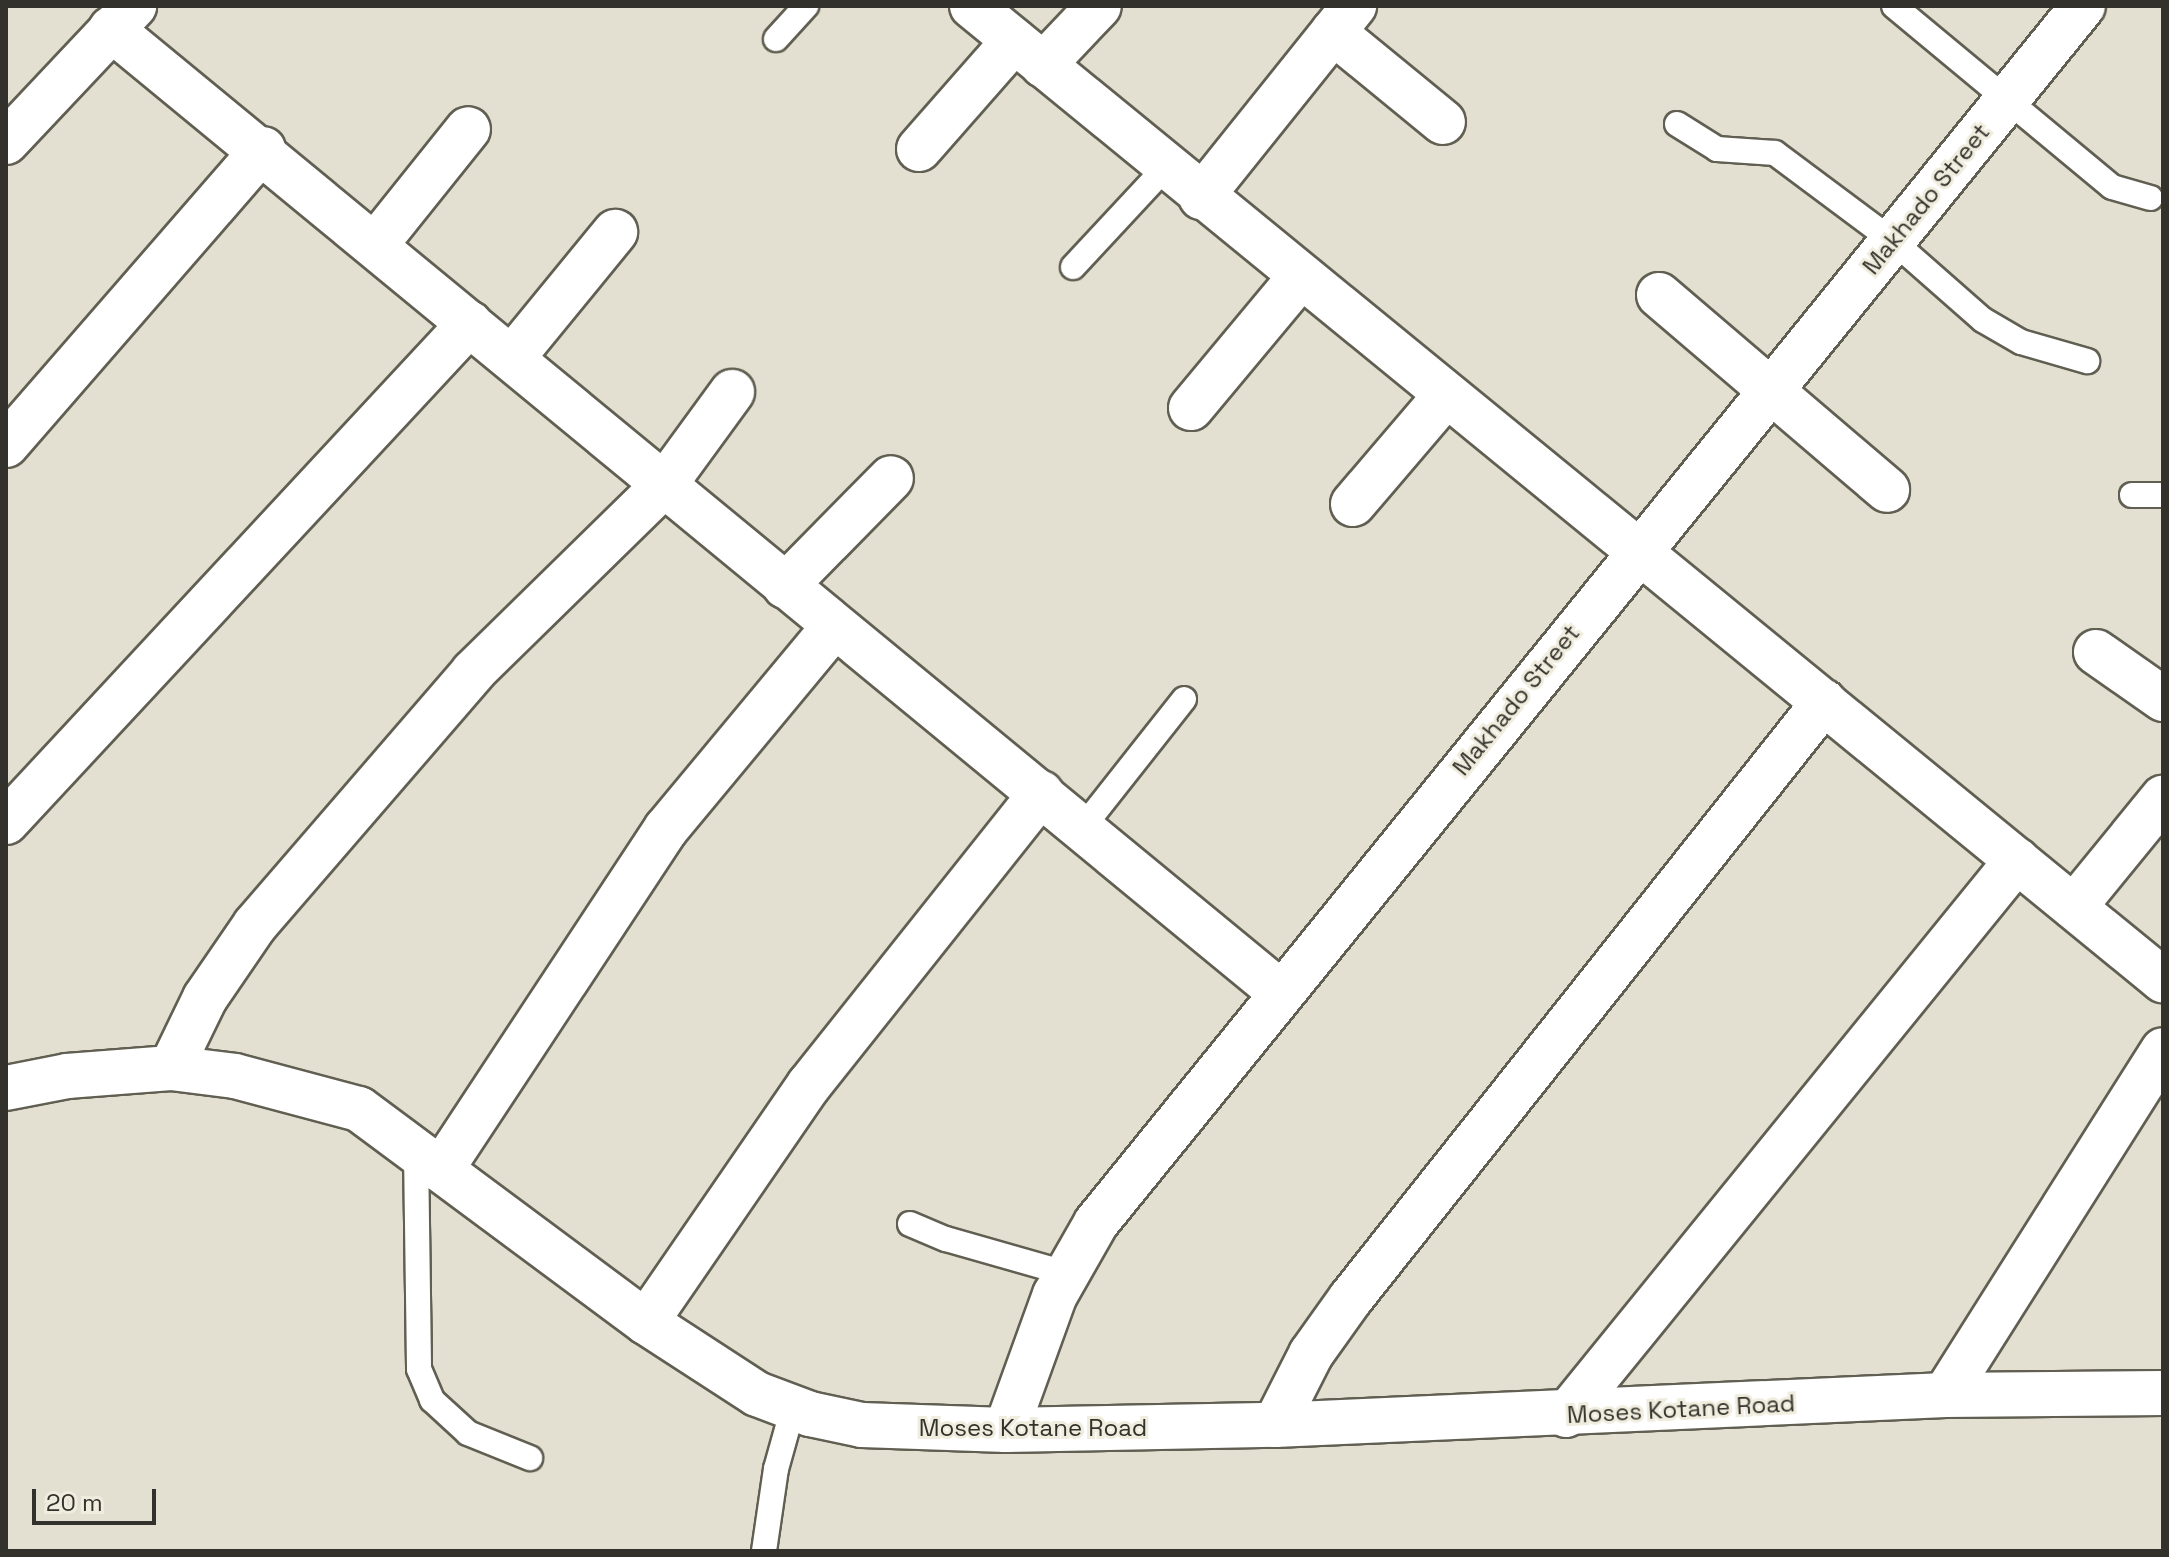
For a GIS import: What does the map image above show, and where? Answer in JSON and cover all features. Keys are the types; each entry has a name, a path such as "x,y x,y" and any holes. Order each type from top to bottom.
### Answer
{"street":[{"path":"972,6 1165,168 1638,548 2163,980"},
{"path":"919,149 1028,53 1099,6"},
{"name":"Makhado Street","path":"1006,1430 1065,1273 1096,1223 1638,548 2083,6"},
{"path":"6,142 122,17 263,149 834,627 1083,827 1280,992"},
{"path":"1201,197 1344,19 1443,122"},
{"path":"376,244 468,129"},
{"path":"6,445 263,149"},
{"path":"512,358 615,232"},
{"path":"1191,408 1300,277"},
{"path":"1659,295 1887,490"},
{"path":"6,822 470,323"},
{"path":"171,1068 205,998 255,925 473,672 665,484 732,392"},
{"path":"1353,504 1446,395"},
{"path":"785,586 891,478"},
{"path":"428,1161 666,829 834,627"},
{"path":"2096,652 2163,699"},
{"path":"1275,1425 1311,1354 1351,1298 1824,702"},
{"path":"646,1322 809,1085 1041,793"},
{"path":"2074,907 2163,798"},
{"path":"1566,1415 2017,860"},
{"path":"1945,1395 2163,1050"},
{"name":"Moses Kotane Road","path":"6,1088 67,1076 171,1068 235,1076 359,1109 646,1322 757,1394 793,1408 862,1425 1006,1430 1275,1425 1566,1415 1945,1395 2163,1393"}],"lane":[{"path":"776,39 806,6"},
{"path":"1894,6 2112,187 2150,198"},
{"path":"1677,124 1717,149 1775,153 1893,241 1983,320 2021,342 2087,361"},
{"path":"1073,267 1165,168"},
{"path":"2132,495 2163,495"},
{"path":"1083,827 1184,699"},
{"path":"428,1161 419,1369 432,1400 468,1433 530,1458"},
{"path":"910,1224 946,1239 1065,1273"},
{"path":"764,1551 776,1469 793,1408"}]}
